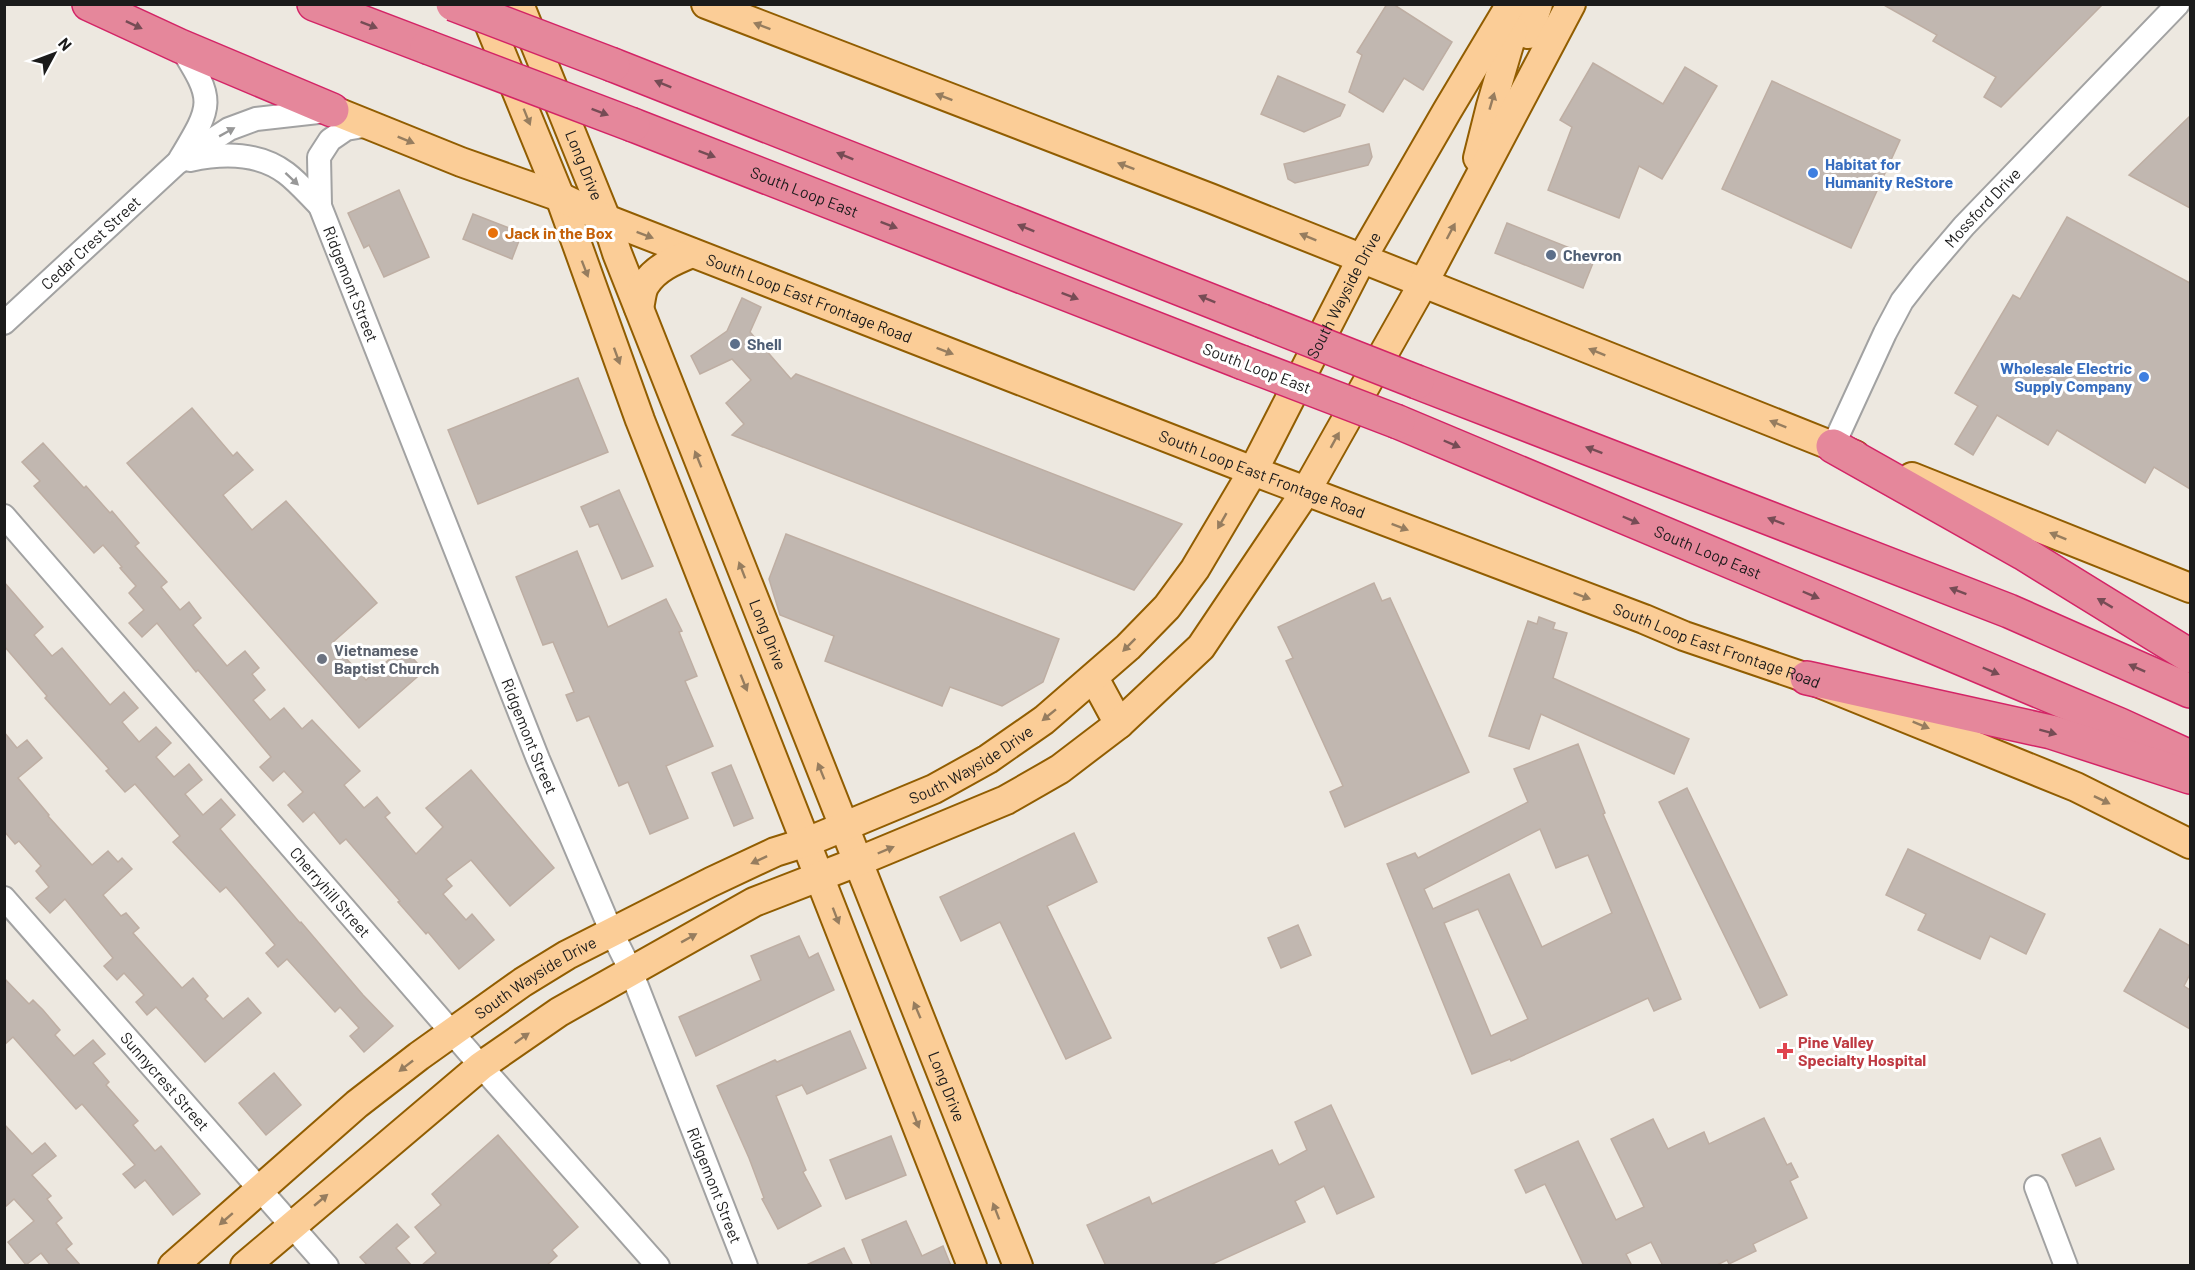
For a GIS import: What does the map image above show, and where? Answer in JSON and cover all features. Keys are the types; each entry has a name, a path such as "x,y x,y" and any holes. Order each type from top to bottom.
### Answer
{"highway":[{"path":"89,4 180,46 332,110"},
{"name":"South Loop East","path":"314,4 633,125 1398,422 2109,720 2190,757"},
{"path":"453,4 2009,611 2190,691"},
{"path":"1833,446 2023,553 2190,656"},
{"path":"1807,678 2051,732 2190,777"}],"main road":[{"path":"481,4 560,197 640,420 972,1263 1014,1257"},
{"name":"Long Drive","path":"519,4 606,219 617,253 1014,1257"},
{"path":"706,4 1424,282 2190,588"},
{"path":"1468,198 1491,106 1520,27 1538,4"},
{"name":"South Wayside Drive","path":"173,1266 357,1104 419,1056 523,982 567,955 711,882 776,852 807,842 843,825 934,789 988,759 1044,720 1094,678 1167,607 1195,569 1253,471 1362,258 1447,111 1520,27 1571,4"},
{"name":"South Wayside Drive","path":"245,1266 481,1066 559,1012 754,902 1006,800 1060,769 1119,724 1201,647 1306,491 1424,282 1468,198 1520,27"},
{"name":"South Loop East Frontage Road","path":"332,110 461,162 560,197 606,219 1253,471 1684,636 1807,678 2076,787 2190,844"},
{"path":"639,308 644,285 673,261 692,253"},
{"path":"640,420 677,404"},
{"path":"729,645 766,631"},
{"path":"1094,678 1119,724"},
{"path":"895,1066 935,1053"}],"street":[{"name":"Mossford Drive","path":"1833,446 1888,325 1921,276 1964,226 2178,4"},
{"name":"Cedar Crest Street","path":"177,163 203,121 207,100 201,78 180,46"},
{"name":"Cedar Crest Street","path":"4,323 177,163 229,129 256,119 332,110"},
{"name":"Ridgemont Street","path":"369,125 345,129 330,140 319,157 320,206 538,759 612,933 631,971 746,1266"},
{"name":"Ridgemont Street","path":"177,163 215,154 265,161 286,173 320,206"},
{"name":"Cherryhill Street","path":"4,516 454,1032 481,1066 658,1266"},
{"name":"Sunnycrest Street","path":"4,898 327,1266"},
{"path":"2036,1187 2066,1266"}],"building":[{"path":"1387,4 1393,4 1452,42 1423,90 1404,78 1383,112 1349,92 1362,55 1357,52"},
{"path":"1882,4 2103,4 2001,107 1984,97 1996,77 1933,41 1937,35"},
{"path":"1593,63 1663,104 1685,67 1717,86 1662,179 1639,166 1619,218 1548,190 1572,127 1560,120"},
{"path":"1278,76 1345,105 1340,116 1304,132 1261,114"},
{"path":"1772,81 1900,140 1851,248 1722,189"},
{"path":"2190,116 2190,208 2129,175"},
{"path":"1369,144 1372,157 1368,165 1295,183 1288,179 1284,164"},
{"path":"399,190 429,257 384,277 369,245 364,248 348,213"},
{"path":"473,214 522,233 512,259 463,239"},
{"path":"2067,217 2190,283 2190,489 2154,467 2145,483 2057,430 2048,445 1997,415 1973,455 1955,444 1978,406 1955,393 2013,295 2020,299"},
{"path":"1507,223 1595,258 1583,288 1495,253"},
{"path":"742,298 761,307 750,332 791,379 796,374 1182,524 1134,590 732,435 744,424 726,403 751,380 732,359 700,374 691,356 727,331"},
{"path":"578,378 608,452 478,504 448,430"},
{"path":"192,408 233,456 237,452 253,470 223,495 252,530 286,501 377,603 332,643 366,680 403,647 424,671 359,728 127,463"},
{"path":"43,443 84,488 86,486 110,513 112,511 139,543 135,546 167,582 161,587 180,610 189,602 201,618 193,625 227,666 245,651 259,668 252,674 265,690 253,700 270,720 284,708 302,729 312,720 360,771 344,785 364,808 377,797 390,813 385,817 416,854 443,827 426,808 471,770 554,868 510,906 471,860 446,879 452,886 443,894 466,920 472,914 494,940 459,969 428,932 426,934 398,902 400,901 346,839 340,844 314,812 303,822 288,805 303,792 284,771 273,781 260,767 271,757 198,670 196,672 157,623 142,637 129,623 144,610 129,593 136,586 103,545 94,553 34,486 40,481 22,462"},
{"path":"619,490 653,566 622,579 598,524 590,527 581,507"},
{"path":"786,534 1059,639 1043,682 1002,706 950,687 942,706 825,661 834,636 780,615 769,579"},
{"path":"577,551 608,627 666,599 682,631 679,632 697,676 685,681 713,746 666,766 688,818 650,834 628,782 619,786 589,716 577,721 566,695 574,692 553,642 543,645 516,577"},
{"path":"4,582 43,627 34,635 52,656 62,648 110,705 124,692 138,708 122,722 139,742 156,727 171,743 156,757 174,777 189,764 202,780 185,794 203,815 221,799 235,815 220,829 363,995 393,1026 364,1052 350,1036 359,1028 340,1007 335,1012 287,959 278,967 266,953 275,945 239,902 226,887 220,892 173,842 180,836 135,784 125,792 106,771 109,769 45,698 47,696 4,646"},
{"path":"1374,583 1382,601 1390,598 1469,772 1345,827 1330,792 1343,786 1286,661 1293,658 1278,627"},
{"path":"1539,617 1555,623 1553,629 1567,633 1553,678 1689,739 1674,774 1541,714 1529,749 1489,736 1528,621 1537,624"},
{"path":"4,732 17,748 27,740 42,758 18,778 92,865 108,851 118,862 122,858 132,869 103,895 121,916 126,913 139,928 133,933 182,988 193,978 208,996 205,999 223,1019 248,998 261,1013 205,1062 156,1007 147,1015 136,1002 144,995 124,973 117,980 104,966 113,958 65,899 50,913 36,898 49,887 36,871 41,866 19,841 15,844 4,831"},
{"path":"1578,744 1605,813 1603,814 1681,999 1654,1011 1648,998 1511,1061 1510,1059 1472,1074 1387,864 1415,853 1418,858 1528,802 1514,769","holes":["1540,829 1556,868 1588,855 1612,913 1542,947 1509,874 1433,909 1424,889","1478,909 1528,1019 1491,1036 1444,923"]},
{"path":"731,765 753,818 734,826 712,773"},
{"path":"1687,788 1787,995 1760,1008 1659,802"},
{"path":"1074,833 1097,882 1047,906 1111,1038 1066,1059 1000,922 961,941 940,897"},
{"path":"1908,849 2045,914 2026,954 1990,936 1980,959 1918,930 1926,914 1886,895"},
{"path":"1298,925 1311,955 1281,968 1268,938"},
{"path":"2160,929 2190,946 2190,974 2184,986 2190,990 2190,1029 2124,991"},
{"path":"799,936 809,958 818,953 834,990 696,1056 679,1017 761,980 751,956"},
{"path":"4,978 29,1004 33,1000 43,1010 60,1030 55,1035 74,1056 93,1040 105,1054 93,1063 109,1082 106,1085 138,1121 133,1125 155,1151 161,1146 200,1194 173,1215 145,1180 135,1188 123,1174 135,1165 82,1104 76,1109 13,1037 4,1045"},
{"path":"850,1031 866,1068 807,1094 802,1085 776,1096 806,1170 803,1172 821,1206 778,1229 762,1199 764,1198 749,1158 717,1086 775,1060 777,1062"},
{"path":"274,1073 301,1105 266,1135 239,1103"},
{"path":"1331,1105 1374,1197 1337,1214 1324,1186 1295,1201 1305,1222 1208,1266 1106,1266 1087,1225 1149,1197 1152,1204 1272,1150 1279,1165 1307,1150 1295,1122"},
{"path":"1764,1118 1787,1165 1791,1163 1798,1177 1790,1181 1807,1218 1753,1244 1756,1251 1729,1264 1727,1260 1715,1266 1663,1266 1651,1242 1626,1254 1632,1266 1584,1266 1545,1184 1526,1193 1515,1170 1578,1141 1616,1220 1644,1207 1611,1139 1653,1119 1668,1149 1704,1132 1709,1144"},
{"path":"4,1124 32,1154 45,1143 56,1156 32,1175 51,1196 47,1199 62,1218 56,1223 72,1244 66,1249 81,1266 51,1266 41,1253 26,1265 8,1242 34,1221 14,1199 4,1208"},
{"path":"498,1135 578,1227 552,1250 557,1256 546,1266 421,1266 436,1253 415,1227 441,1205 432,1194"},
{"path":"891,1136 906,1175 846,1199 830,1160"},
{"path":"2100,1138 2114,1169 2076,1186 2062,1155"},
{"path":"906,1221 922,1256 943,1246 951,1266 872,1266 862,1240"},
{"path":"397,1224 409,1237 396,1248 412,1266 368,1266 360,1257"},
{"path":"844,1248 853,1266 804,1266"}],"place":[{"name":"Habitat for Humanity ReStore","path":"1813,173"},
{"name":"Jack in the Box","path":"493,233"},
{"name":"Chevron","path":"1551,255"},
{"name":"Shell","path":"735,344"},
{"name":"Wholesale Electric Supply Company","path":"2144,377"},
{"name":"Vietnamese Baptist Church","path":"322,659"},
{"name":"Pine Valley Specialty Hospital","path":"1785,1051"}]}
